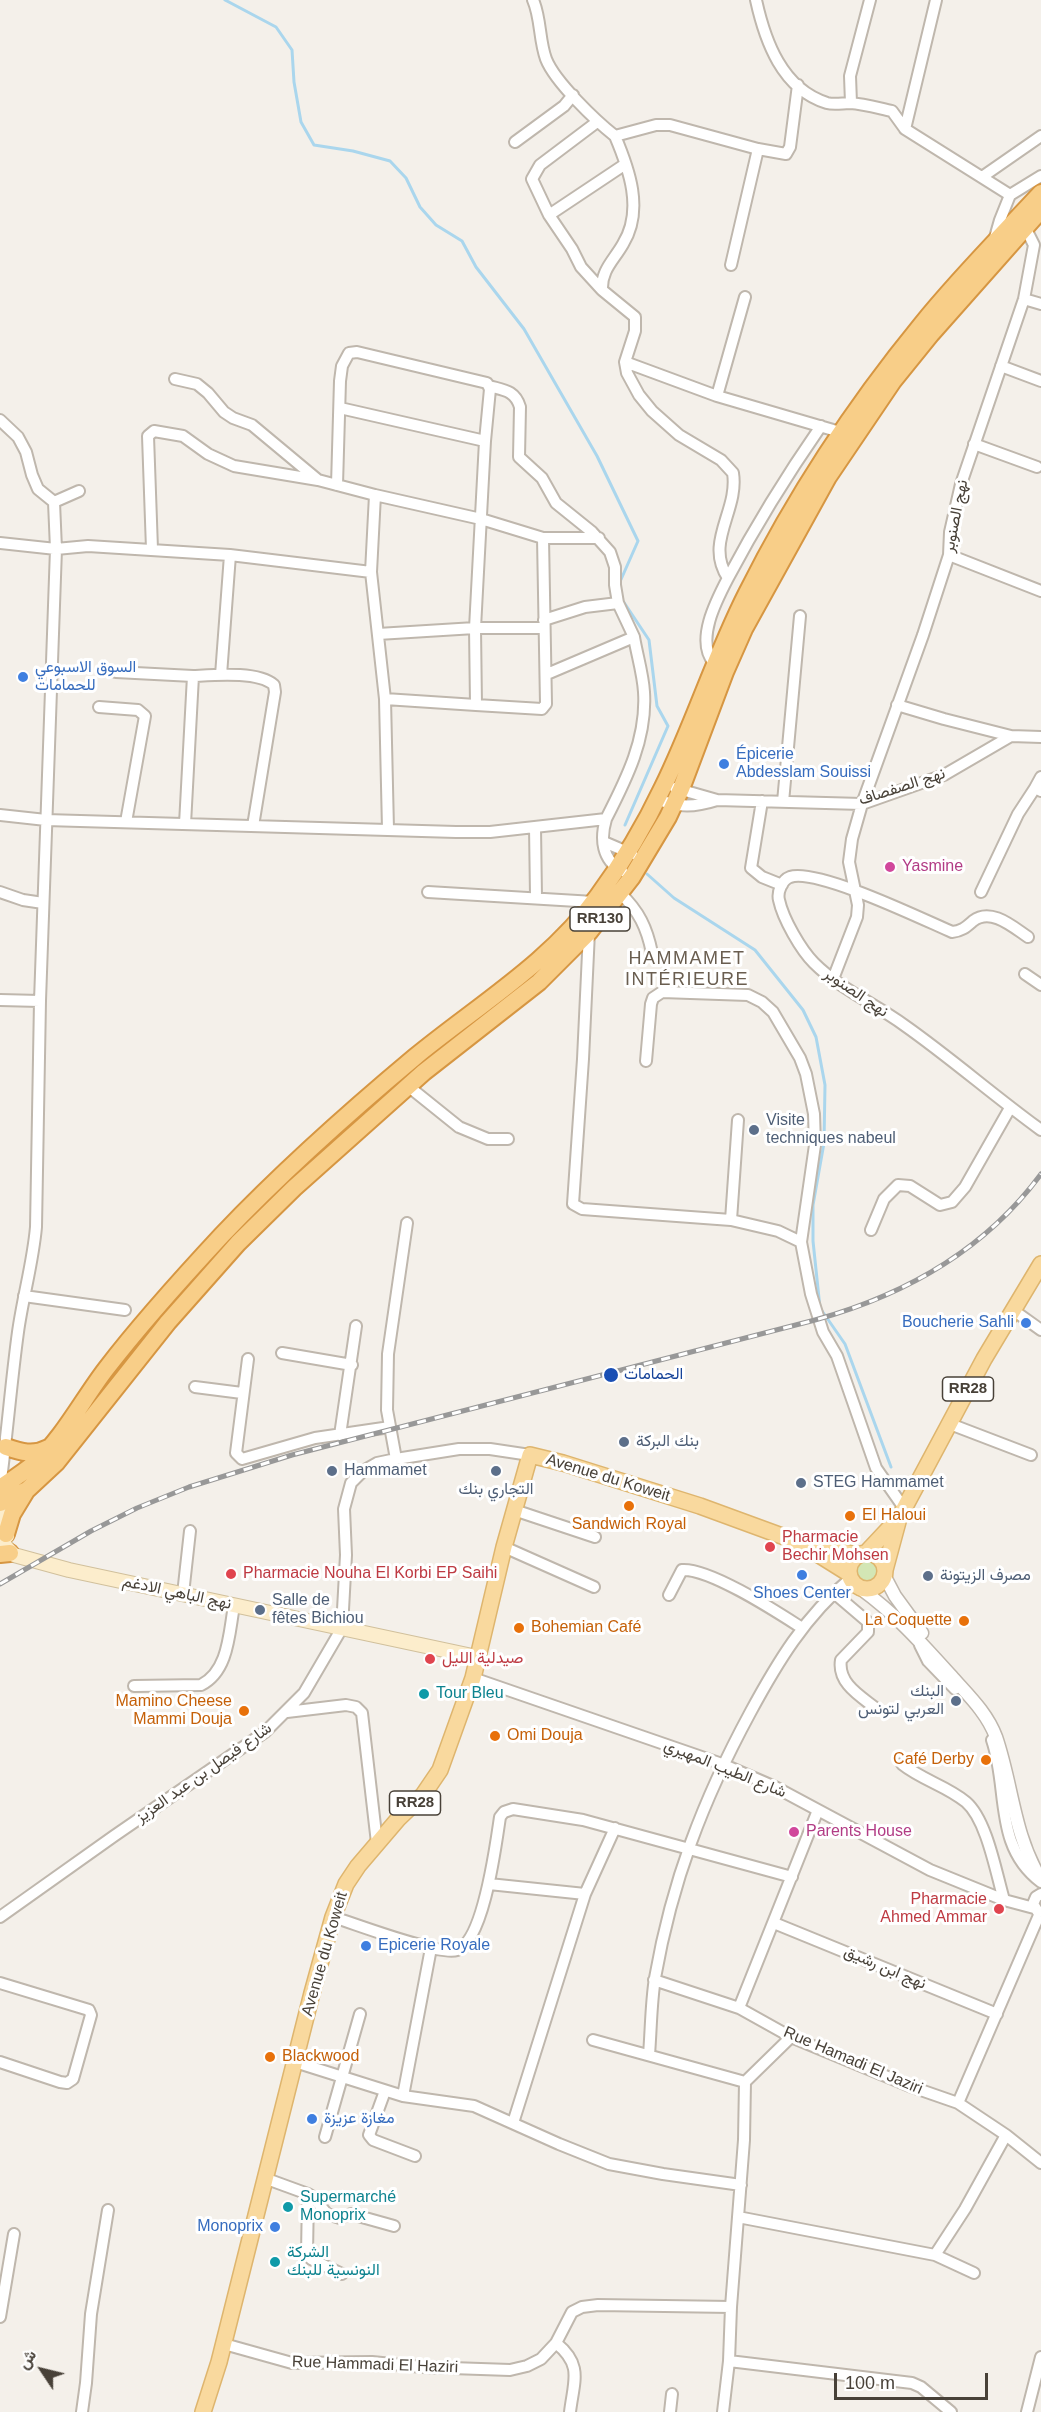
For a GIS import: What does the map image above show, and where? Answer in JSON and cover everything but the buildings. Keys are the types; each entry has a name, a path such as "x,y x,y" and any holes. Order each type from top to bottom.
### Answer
{"highway":[{"name":"RR130","path":"635,857 714,663 745,597 766,556 840,432 923,322 1041,193"},
{"name":"RR130","path":"0,1482 36,1462 49,1448 106,1369 152,1313 224,1234 351,1112 415,1058 527,970 561,939 594,902 625,873 674,806 725,672 744,629 828,477 853,437 893,381 931,334 1041,210"},
{"name":"RR130","path":"0,1504 27,1490 56,1463 160,1331 238,1244 294,1188 408,1086 539,982 589,932 620,893 625,873"},
{"path":"6,1447 24,1453 41,1452 49,1448"},
{"path":"7,1548 12,1514 27,1490"}],"main road":[{"name":"RR28","path":"885,1574 902,1513 984,1359 1041,1264"},
{"name":"Avenue du Koweit","path":"203,2412 224,2344 333,1917 346,1884 377,1843 423,1795 440,1770 473,1678 504,1547 530,1455 563,1463 700,1506 801,1543"},
{"path":"0,1504 7,1548"},
{"name":"RR28","path":"853,1580 852,1559 862,1554 902,1513"},
{"path":"801,1543 879,1557 885,1574 875,1587 853,1580 801,1543"},
{"name":"نهج الباهي الادغم","path":"7,1548 69,1570 477,1657"}],"street":[{"path":"533,0 547,62 597,122 615,136 631,180 635,205 625,242 601,279 602,290"},
{"path":"756,0 764,33 771,50 782,68 798,85 828,104 851,103 892,111 905,129 1010,195"},
{"path":"851,103 850,76 870,0"},
{"path":"905,129 936,0"},
{"path":"615,136 656,125 670,125 783,154 789,151 798,85"},
{"path":"515,142 564,106 573,95"},
{"path":"597,122 540,165 532,179 549,215 572,249 580,267 602,290 634,317 635,331 625,362 627,373 635,387 652,411 679,435 721,460 733,473 733,497 718,553 722,570 728,578"},
{"path":"981,177 1041,136"},
{"path":"731,265 758,149"},
{"path":"549,215 624,165"},
{"path":"994,244 1010,195 1041,176"},
{"name":"نهج الصنوبر","path":"833,979 857,917 858,905 849,862 852,839 862,804 923,635 949,555 955,510 974,444 1024,299 1038,241 1026,227"},
{"path":"717,396 745,297"},
{"path":"1024,299 1041,304"},
{"path":"337,485 342,366 349,353 357,352 484,381 489,386 513,393 518,399 520,407 519,457 542,478 556,503 598,538 609,552 615,567 618,603 634,638 644,692 643,727 627,775 606,819 602,834 606,857 625,873"},
{"path":"625,362 717,396 840,432"},
{"path":"1000,366 1041,381"},
{"path":"175,379 196,384 208,393 224,412 252,425 318,480"},
{"path":"476,705 475,628 489,386"},
{"path":"340,408 485,441"},
{"path":"0,420 18,437 26,452 38,489 54,502 56,549 40,1001 36,1227 24,1296 0,1482"},
{"path":"714,663 707,655 705,645 716,603 748,541 785,478 821,426"},
{"path":"152,549 148,436 154,431 183,435 208,454 234,466 318,480 481,519 543,538 598,538"},
{"path":"974,444 1037,467"},
{"path":"54,502 79,490"},
{"path":"375,495 371,572 385,699 388,829"},
{"path":"385,699 542,709 548,698 543,538"},
{"path":"0,543 56,549 88,546 230,555 371,572"},
{"path":"221,675 230,555"},
{"path":"949,555 1041,591"},
{"path":"378,634 544,624 585,607 618,603"},
{"path":"783,802 800,616"},
{"path":"546,674 634,638"},
{"path":"116,672 221,675 268,680 274,685 275,692 253,826"},
{"path":"185,824 193,676"},
{"path":"897,705 1011,736 1041,737"},
{"path":"99,707 138,710 145,716 126,822"},
{"name":"نهج الصفصاف","path":"661,792 681,789 717,800 862,804 944,775 1011,736"},
{"path":"981,892 1014,822 1038,790 1041,777"},
{"name":"نهج الصفصاف","path":"661,792 674,806 693,807 717,800"},
{"path":"762,801 751,868 762,877 782,885 791,877 799,876 829,882 952,932 965,929 978,918 988,916 997,918 1028,937"},
{"path":"0,815 46,820 490,832 606,819"},
{"path":"535,827 536,897"},
{"path":"604,842 635,857"},
{"name":"نهج الصنوبر","path":"782,885 778,898 797,939 805,952 833,979 902,1023 1041,1130"},
{"path":"0,892 23,900 43,903"},
{"path":"428,892 594,902"},
{"path":"620,893 639,913 652,953"},
{"path":"589,932 573,1204 582,1209 731,1220 778,1231 801,1242"},
{"path":"1025,974 1041,985"},
{"path":"646,1061 651,1004 657,994 662,992 737,993 756,998 767,1006 800,1058 806,1074 814,1114 815,1145 801,1242 811,1294 823,1332 837,1356 876,1468 902,1513"},
{"path":"0,1000 40,1001"},
{"path":"408,1086 459,1127 488,1139 508,1139"},
{"path":"871,1230 884,1199 898,1185 910,1186 940,1205 952,1202 970,1180 1010,1108"},
{"path":"731,1220 738,1119"},
{"path":"396,1459 386,1396 388,1354 407,1223"},
{"path":"24,1296 125,1310"},
{"path":"1013,1310 1041,1330"},
{"path":"340,1435 356,1326"},
{"path":"282,1353 352,1365"},
{"path":"248,1359 236,1453 242,1459 299,1442 390,1427"},
{"path":"195,1387 242,1393"},
{"path":"950,1424 1031,1455"},
{"name":"شارع فيصل بن عبد العزيز","path":"0,1917 265,1732 304,1693 342,1628 346,1497 351,1483 363,1471 377,1463 459,1449 490,1449 530,1455"},
{"path":"514,1510 595,1537"},
{"path":"183,1594 190,1531"},
{"path":"504,1547 594,1587"},
{"path":"669,1595 682,1570 690,1569 728,1585 802,1628"},
{"path":"885,1574 912,1620 981,1708 995,1735 1015,1820 1028,1857 1041,1881"},
{"path":"649,2055 654,1980 669,1910 686,1850 722,1764 777,1662 802,1628 834,1593 853,1580 890,1610 981,1708 996,1718 1003,1734 1023,1819 1041,1863"},
{"path":"834,1593 868,1622 869,1626 868,1632 841,1660 840,1674 850,1688 879,1710"},
{"path":"134,1686 201,1685 207,1682 226,1654 234,1606"},
{"name":"شارع الطيب المهيري","path":"473,1678 722,1764 775,1787 930,1870 1038,1911"},
{"path":"287,1712 346,1705 356,1707 362,1713 377,1843"},
{"path":"902,1764 913,1773 965,1801 976,1812 1004,1900"},
{"path":"333,1917 431,1948 455,1951 468,1942 478,1919 489,1884 500,1817 508,1810 542,1812 615,1828 686,1850 792,1877"},
{"path":"739,2008 818,1810"},
{"path":"513,2123 585,1894 615,1828"},
{"path":"489,1884 585,1894"},
{"path":"958,2103 1038,1911 1034,1900 1041,1894"},
{"name":"نهج ابن رشيق","path":"774,1923 997,2014"},
{"path":"403,2096 431,1948"},
{"name":"Rue Hamadi El Jaziri","path":"654,1980 739,2008 791,2037 912,2087 958,2103 1006,2135 1041,2163"},
{"path":"0,1983 89,2010 90,2015 73,2079 68,2083 0,2061"},
{"path":"325,2137 344,2077 360,2014"},
{"path":"723,2412 729,2361 744,2140 745,2082 791,2037"},
{"path":"593,2040 745,2082"},
{"path":"295,2062 403,2096 474,2106 609,2164 741,2185"},
{"path":"385,2091 369,2135 373,2140 415,2156"},
{"path":"935,2255 965,2209 1006,2135"},
{"path":"267,2179 308,2194 327,2214 340,2218 351,2214 394,2226"},
{"path":"308,2194 307,2254 311,2259 342,2274"},
{"path":"82,2412 91,2314 108,2210"},
{"path":"738,2217 935,2255 974,2273"},
{"path":"0,2317 14,2234"},
{"path":"570,2412 575,2367 567,2352 556,2343 568,2317 576,2309 641,2305 731,2307"},
{"name":"Rue Hammadi El Haziri","path":"224,2344 292,2363 372,2362 422,2367 510,2370 527,2366 541,2359 556,2343"},
{"path":"1028,2412 1041,2357"},
{"path":"729,2361 912,2383 921,2387 951,2412"},
{"path":"670,2412 672,2394"}],"green space":[{"path":"867,1561 875,1564 878,1572 875,1580 867,1583 859,1580 856,1572 859,1564"}],"waterway":[{"path":"225,0 276,27 292,50 294,82 301,122 314,145 353,151 390,161 406,178 420,207 436,225 462,241 476,267 524,329 597,456 638,541 619,584"},
{"path":"621,598 649,640 657,706 668,726 625,825"},
{"path":"647,874 674,898 755,950 803,1010 816,1037 825,1085 824,1143 813,1205 813,1241 820,1308 845,1344 891,1467"}],"railway":[{"path":"0,1584 91,1531 137,1508 189,1487 292,1455 848,1310 911,1283 969,1247 1019,1201 1041,1174"}],"place":[{"name":"السوق الاسبوعي للحمامات","path":"23,677"},
{"name":"Épicerie Abdesslam Souissi","path":"724,764"},
{"name":"Yasmine","path":"890,867"},
{"name":"Visite techniques nabeul","path":"754,1130"},
{"name":"Boucherie Sahli","path":"1026,1323"},
{"name":"الحمامات","path":"611,1375"},
{"name":"بنك البركة","path":"624,1442"},
{"name":"Hammamet","path":"332,1471"},
{"name":"التجاري بنك","path":"496,1471"},
{"name":"STEG Hammamet","path":"801,1483"},
{"name":"Sandwich Royal","path":"629,1506"},
{"name":"El Haloui","path":"850,1516"},
{"name":"Pharmacie Bechir Mohsen","path":"770,1547"},
{"name":"Pharmacie Nouha El Korbi EP Saihi","path":"231,1574"},
{"name":"Shoes Center","path":"802,1575"},
{"name":"مصرف الزيتونة","path":"928,1576"},
{"name":"Salle de fêtes Bichiou","path":"260,1610"},
{"name":"La Coquette","path":"964,1621"},
{"name":"Bohemian Café","path":"519,1628"},
{"name":"صيدلية الليل","path":"430,1659"},
{"name":"Tour Bleu","path":"424,1694"},
{"name":"البنك العربي لتونس","path":"956,1701"},
{"name":"Mamino Cheese Mammi Douja","path":"244,1711"},
{"name":"Omi Douja","path":"495,1736"},
{"name":"Café Derby","path":"986,1760"},
{"name":"Parents House","path":"794,1832"},
{"name":"Pharmacie Ahmed Ammar","path":"999,1909"},
{"name":"Epicerie Royale","path":"366,1946"},
{"name":"Blackwood","path":"270,2057"},
{"name":"مغازة عزيزة","path":"312,2119"},
{"name":"Supermarché Monoprix","path":"288,2207"},
{"name":"Monoprix","path":"275,2227"},
{"name":"الشركة النونسية للبنك","path":"275,2262"}],"district":[{"name":"HAMMAMET INTÉRIEURE","path":"687,969"}]}
